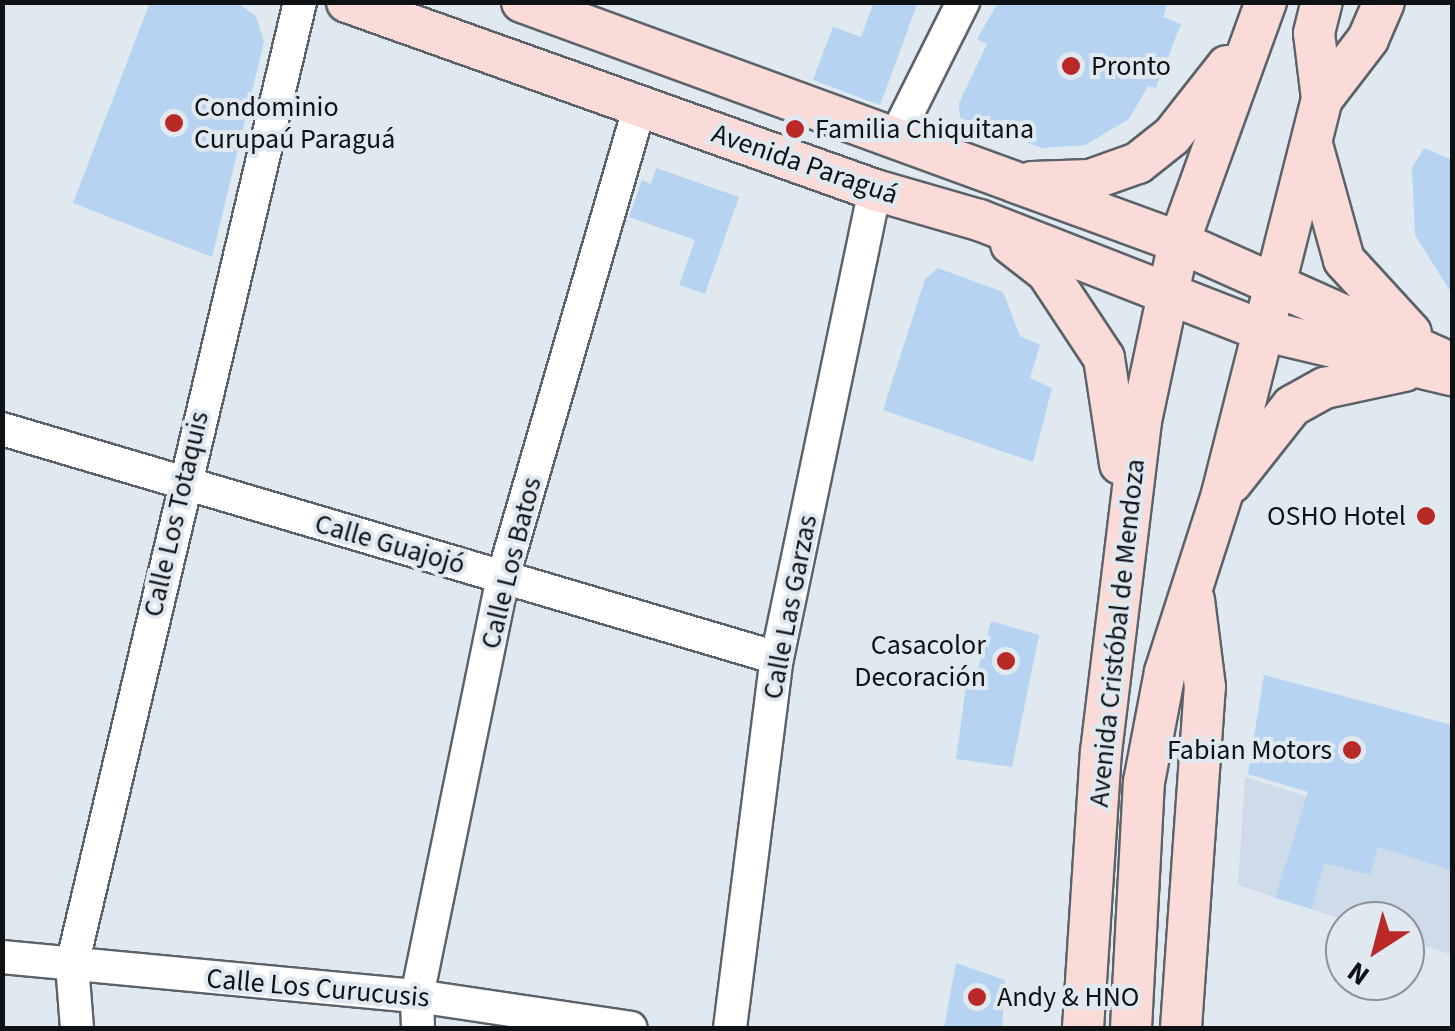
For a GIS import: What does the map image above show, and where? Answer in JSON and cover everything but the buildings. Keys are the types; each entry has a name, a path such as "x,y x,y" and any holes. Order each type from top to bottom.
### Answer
{"main road":[{"name":"Avenida Paraguá","path":"347,2 875,190 979,220 1114,271 1226,262 1276,300"},
{"name":"Avenida Paraguá","path":"522,2 896,136 1012,183 1172,269 1208,309 1276,300"},
{"path":"1322,2 1314,32 1322,99"},
{"path":"1322,99 1368,39 1384,2"},
{"path":"1012,183 1090,180 1138,163 1200,103 1264,10"},
{"name":"Avenida Cristóbal de Mendoza","path":"1083,1028 1101,752 1125,538 1158,340 1172,269 1264,10"},
{"name":"Avenida Cristóbal de Mendoza","path":"1131,1028 1144,782 1165,672 1193,596 1276,300 1284,230 1322,99"},
{"path":"1311,140 1344,260 1397,324 1452,362"},
{"path":"979,220 1048,272 1104,358 1118,419 1125,538"},
{"path":"1226,262 1284,230"},
{"path":"1276,300 1452,362"},
{"path":"1276,300 1410,370"},
{"path":"1158,340 1208,309"},
{"path":"1222,494 1292,406 1325,388 1410,370 1452,375"},
{"name":"Avenida Cristóbal de Mendoza","path":"1181,1028 1206,686 1193,596"}],"street":[{"name":"Calle Los Totaquis","path":"78,1028 72,965 183,483 300,2"},
{"path":"896,136 963,2"},
{"name":"Calle Los Batos","path":"417,1012 503,577 640,106"},
{"name":"Calle Las Garzas","path":"730,1028 778,658 875,190"},
{"name":"Calle Guajojó","path":"2,430 778,658"},
{"name":"Calle Los Curucusis","path":"2,957 417,1012 632,1028"}],"shaded area":[{"path":"1245,777 1452,841 1452,955 1425,946 1425,901 1325,901 1325,913 1238,885"}],"place":[{"name":"Pronto","path":"1071,66"},
{"name":"Condominio Curupaú Paraguá","path":"174,123"},
{"name":"Familia Chiquitana","path":"795,129"},
{"name":"OSHO Hotel","path":"1426,516"},
{"name":"Casacolor Decoración","path":"1006,661"},
{"name":"Fabian Motors","path":"1352,750"},
{"name":"Andy & HNO","path":"977,997"}]}
